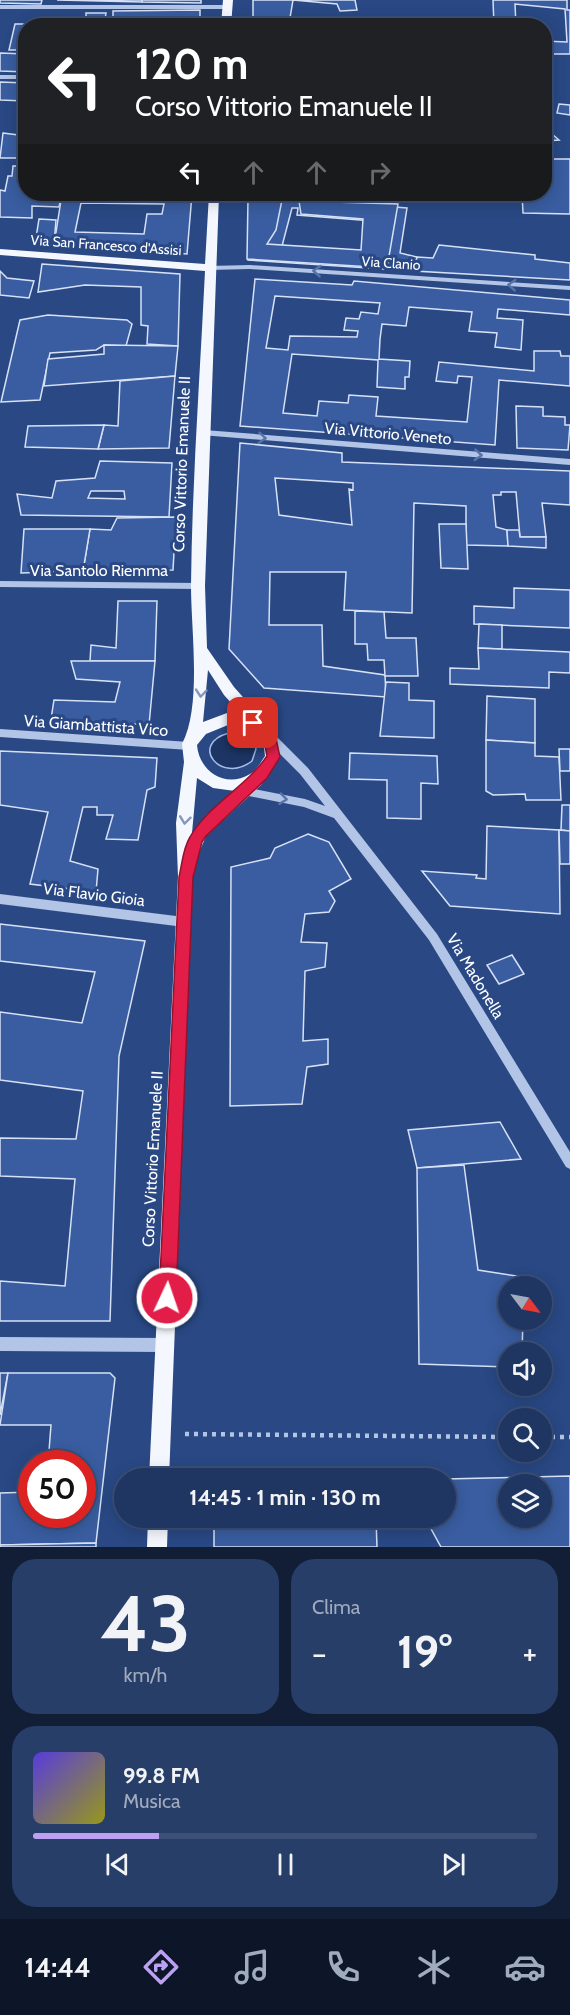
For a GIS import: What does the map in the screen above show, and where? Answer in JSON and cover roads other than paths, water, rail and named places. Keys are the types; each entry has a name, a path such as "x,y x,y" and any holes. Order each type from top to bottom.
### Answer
{"main road":[{"name":"Corso Vittorio Emanuele II","path":"159,1468 186,877 184,823 192,741 201,686 201,650 197,632 198,586 209,268 214,201"},
{"name":"Via San Francesco d'Assisi","path":"0,252 209,268"},
{"path":"201,650 229,691 267,733"},
{"path":"192,741 203,728 227,719 253,723 267,733"},
{"name":"Corso Vittorio Emanuele II","path":"186,877 195,841 201,832 262,775 273,757 267,733"},
{"path":"191,763 205,778 226,785 252,781 262,775"},
{"path":"157,1547 158,1528"}],"street":[{"path":"0,7 47,4 228,4"},
{"path":"0,77 18,77"},
{"name":"Via Clanio","path":"209,268 250,267 570,288"},
{"name":"Via Vittorio Veneto","path":"204,433 570,462"},
{"name":"Via Santolo Riemma","path":"0,584 198,586"},
{"name":"Via Giambattista Vico","path":"0,733 192,741"},
{"name":"Via Madonella","path":"267,733 304,771 433,937 570,1163"},
{"path":"226,785 244,792 305,802 339,816"},
{"name":"Via Flavio Gioia","path":"0,899 184,922"},
{"path":"0,1344 165,1345"}],"water":[{"path":"229,733 242,735 252,741 256,749 252,761 240,767 230,768 220,766 214,760 210,753 211,745 217,738"}]}
